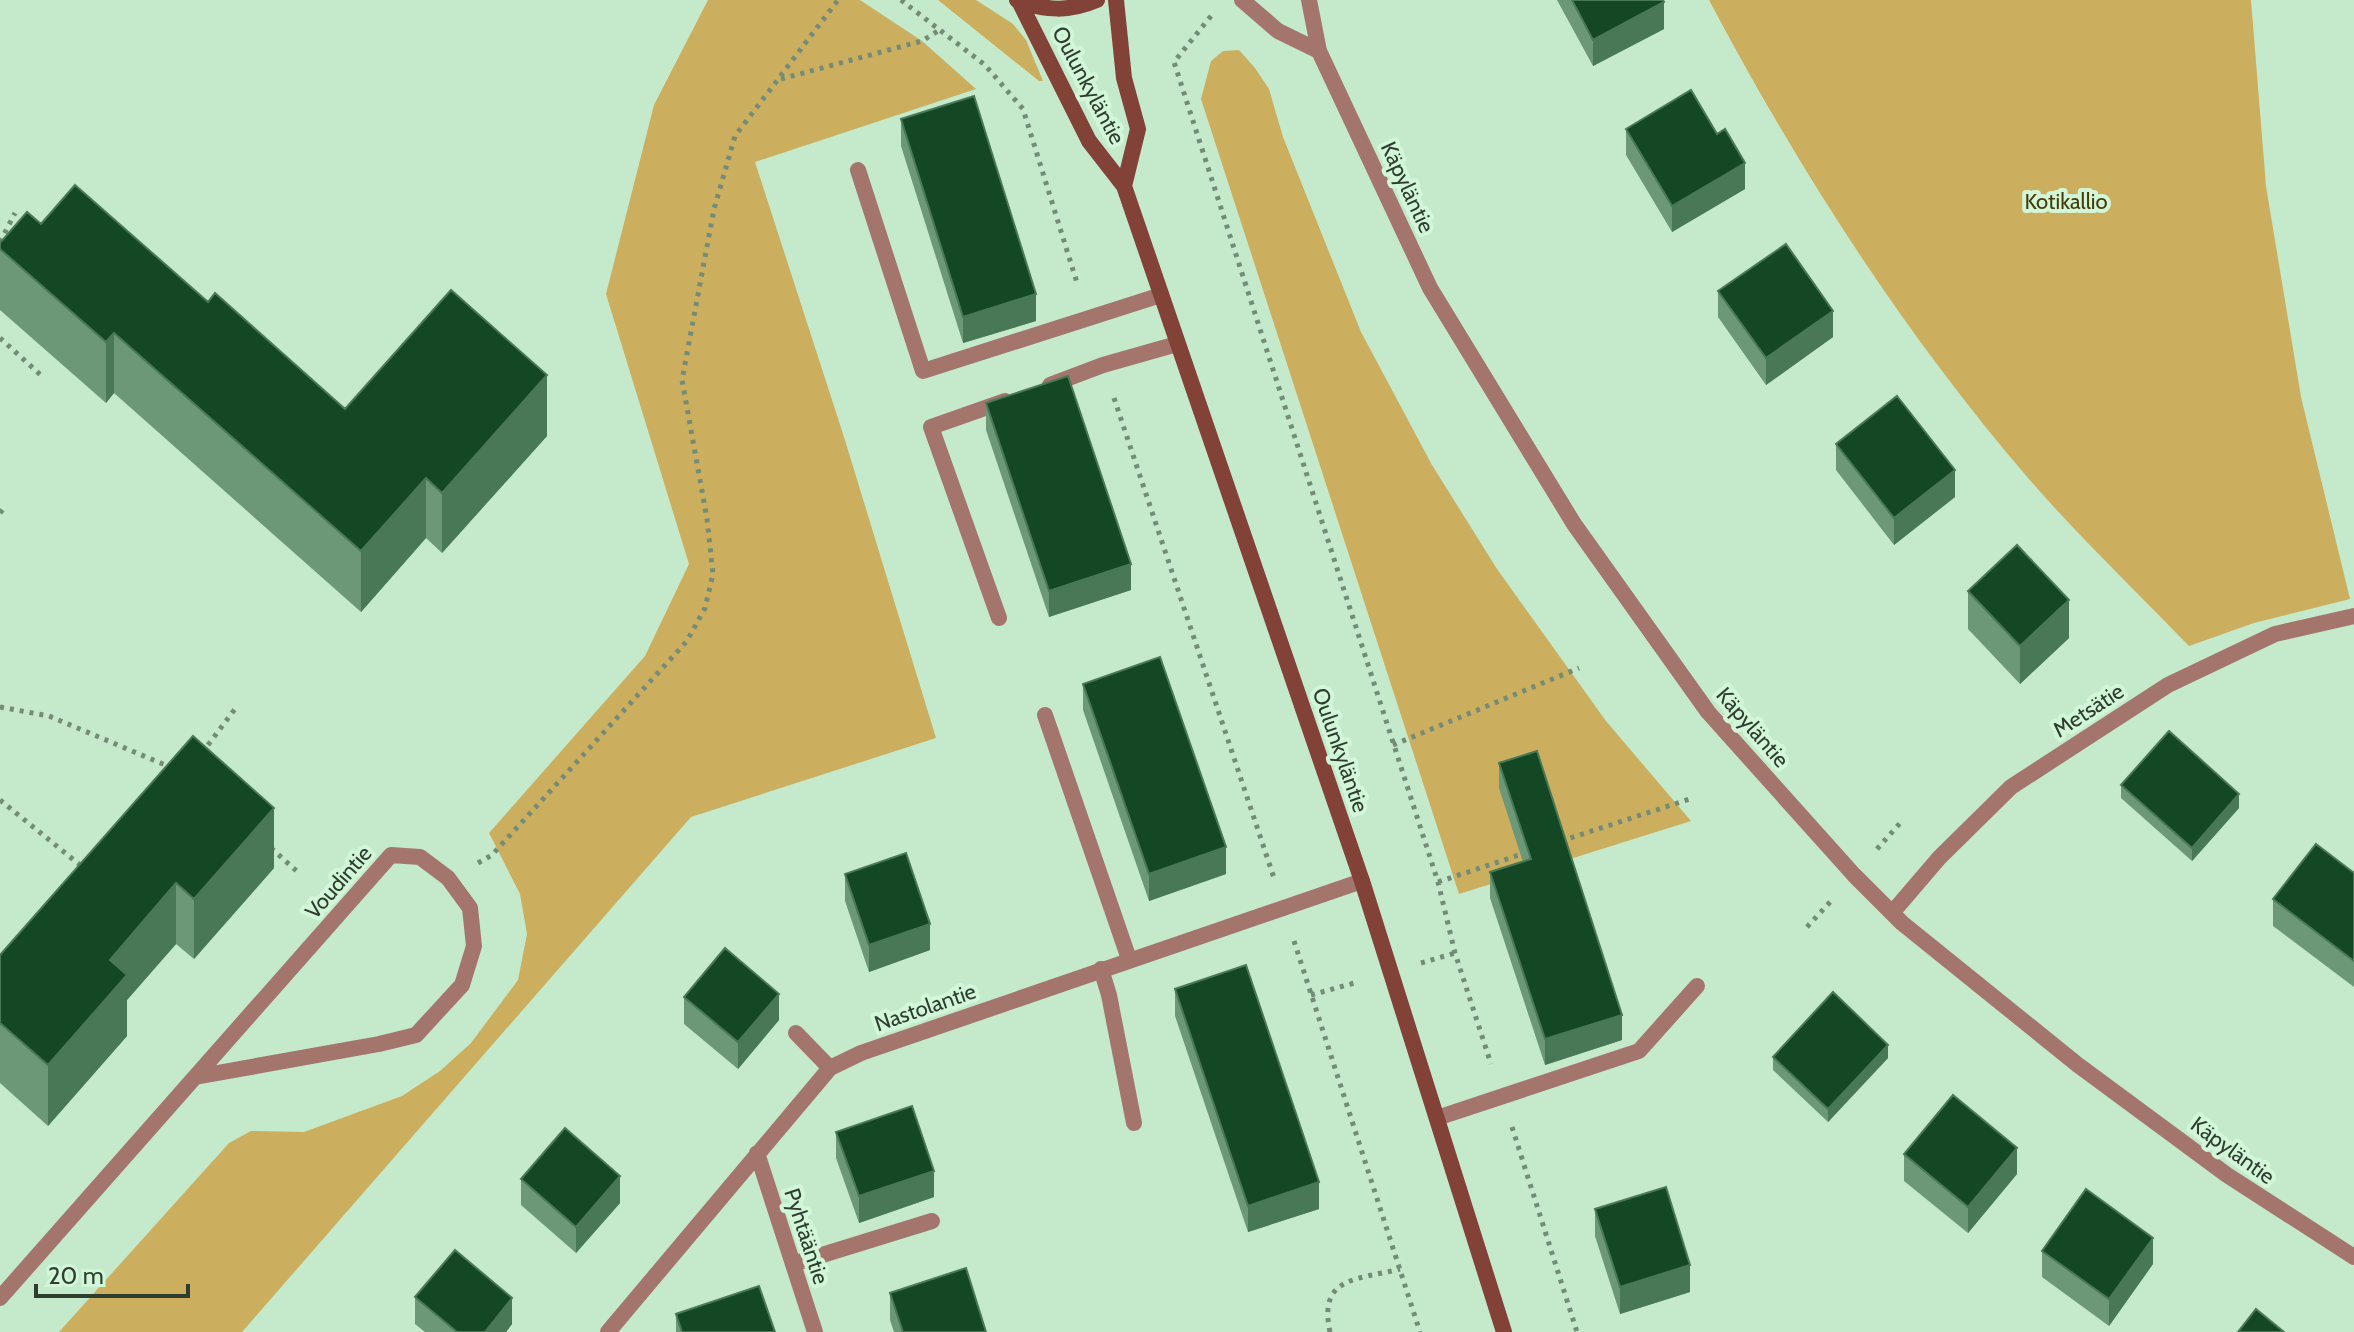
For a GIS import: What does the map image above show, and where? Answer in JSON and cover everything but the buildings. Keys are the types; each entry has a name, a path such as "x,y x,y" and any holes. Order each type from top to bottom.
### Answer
{"main road":[{"path":"1018,0 1044,10 1074,9 1097,0"},
{"name":"Oulunkyläntie","path":"1018,0 1089,141 1124,186 1362,881 1504,1332"},
{"name":"Oulunkyläntie","path":"1116,0 1124,78 1138,129 1124,186"}],"street":[{"path":"1242,0 1278,31 1319,51"},
{"name":"Käpyläntie","path":"1309,0 1319,51 1430,288 1574,524 1708,712 1892,913 2078,1065 2227,1175 2354,1257"},
{"path":"858,170 923,371 1161,295"},
{"path":"999,618 931,427 1103,365 1177,344"},
{"name":"Metsätie","path":"1892,913 1939,858 2011,787 2168,685 2275,634 2354,616"},
{"path":"1045,715 1129,959"},
{"name":"Voudintie","path":"0,1298 195,1077 391,855 420,857 448,878 470,908 474,946 462,985 416,1035 195,1077"},
{"name":"Nastolantie","path":"608,1332 830,1068 861,1053 1362,881"},
{"path":"1101,969 1134,1123"},
{"path":"1437,1118 1639,1051 1697,986"},
{"path":"796,1033 830,1068"},
{"name":"Pyhtääntie","path":"757,1153 815,1332"},
{"path":"793,1264 932,1221"}],"path":[{"path":"492,855 687,641 705,608 713,574 682,380 714,209 735,136 838,0"},
{"path":"901,0 985,65 1023,109 1088,318"},
{"path":"1218,8 1174,62 1438,882 1455,953 1577,1332"},
{"path":"780,80 922,41 941,29"},
{"path":"0,242 15,213"},
{"path":"0,338 44,378"},
{"path":"1103,365 1283,906 1420,1332"},
{"path":"0,513 5,507"},
{"path":"1393,745 1579,668"},
{"path":"0,707 49,716 171,767"},
{"path":"193,763 235,709"},
{"path":"1558,842 1693,798"},
{"path":"0,800 92,875"},
{"path":"265,843 300,874"},
{"path":"1438,882 1528,852"},
{"path":"1330,1332 1326,1313 1331,1294 1342,1284 1400,1269"}],"green space":[{"path":"708,0 860,0 922,41 976,89 755,162 844,437 936,738 691,817 242,1332 59,1332 229,1143 251,1131 304,1132 402,1096 440,1071 471,1043 518,980 527,934 520,894 489,833 645,656 689,564 606,294 654,105"},
{"path":"938,0 976,0 1013,24 1026,40 1043,81 1039,81"},
{"name":"Kotikallio","path":"1709,0 2251,0 2266,186 2301,397 2350,599 2254,623 2189,646 2048,501 1939,367 1817,188"},
{"path":"1239,50 1269,89 1283,137 1361,332 1432,465 1497,569 1606,721 1691,821 1459,894 1201,99 1211,61 1223,51"}]}
